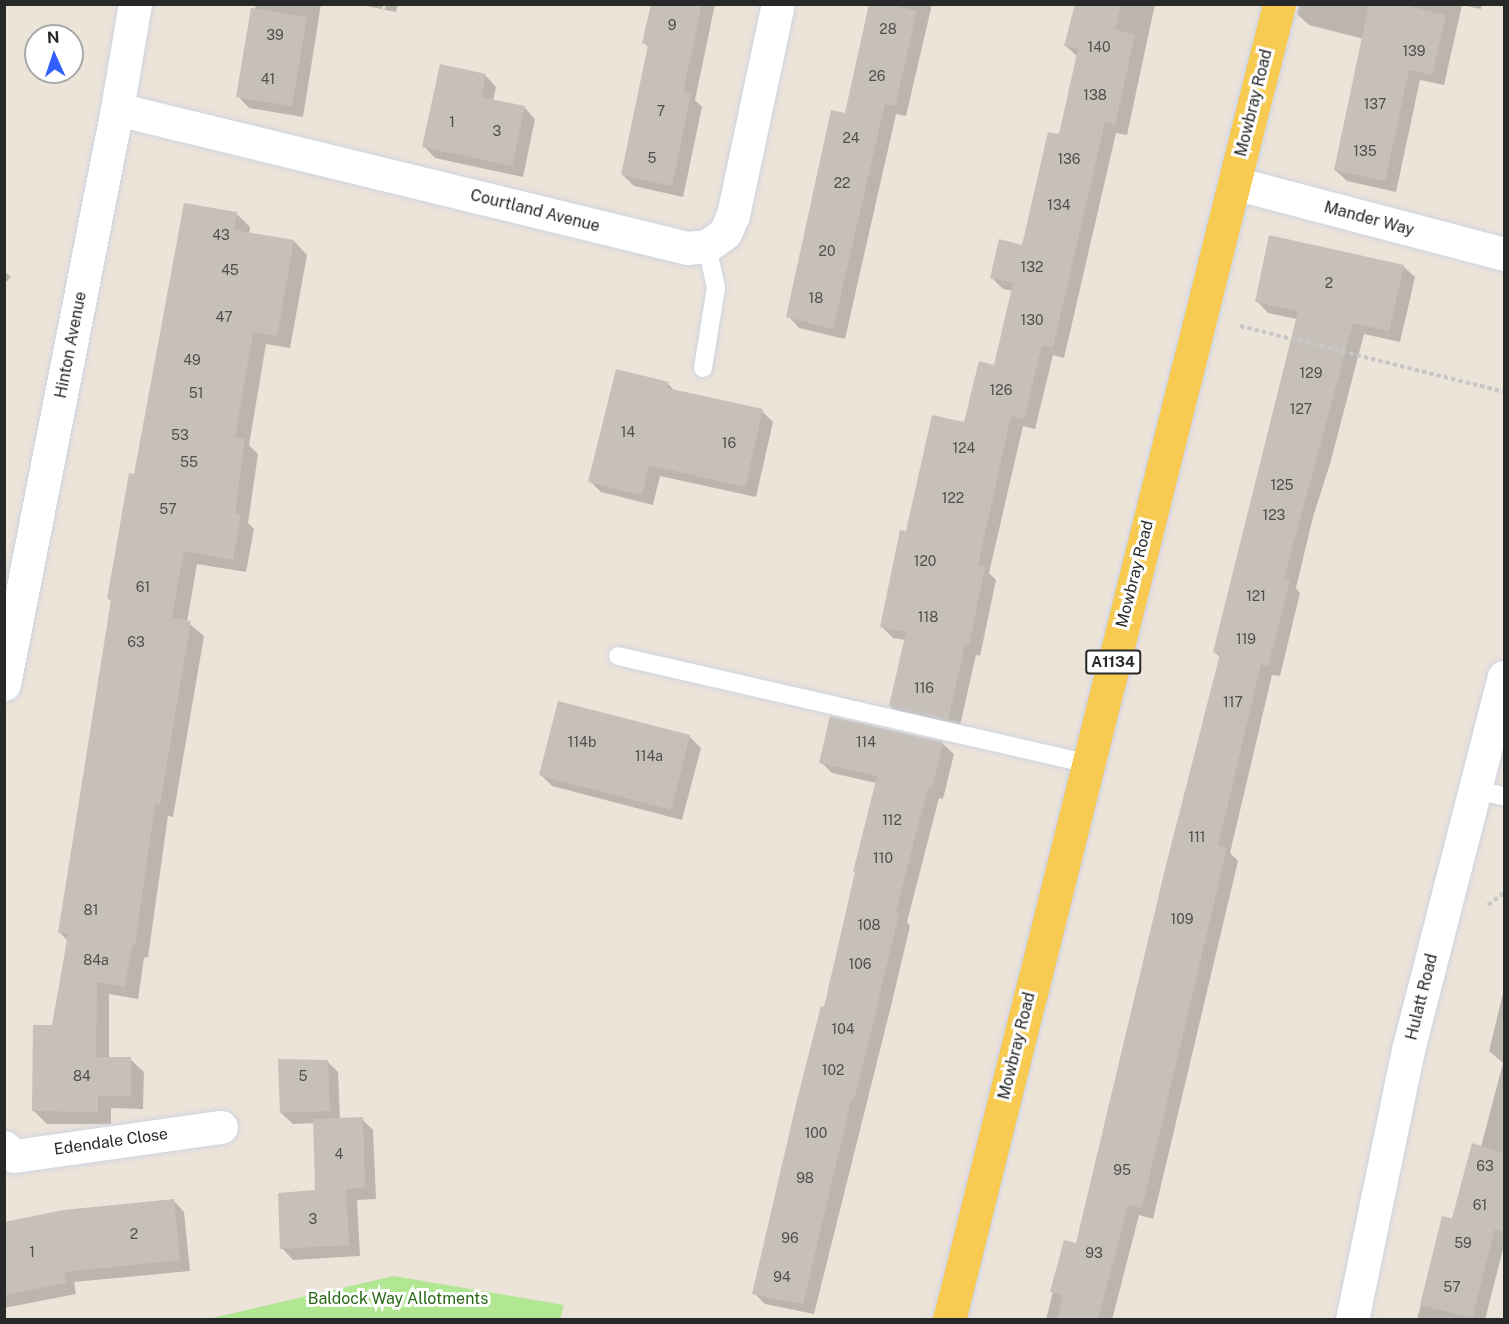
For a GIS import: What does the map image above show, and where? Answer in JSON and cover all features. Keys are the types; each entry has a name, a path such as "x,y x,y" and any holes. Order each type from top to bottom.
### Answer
{"main road":[{"name":"Mowbray Road","path":"949,1320 1278,4"}],"street":[{"name":"Hinton Avenue","path":"4,684 117,109 135,4"},
{"path":"707,246 725,233 734,215 777,8"},
{"name":"Courtland Avenue","path":"117,109 687,248 707,246"},
{"name":"Mander Way","path":"1234,183 1504,254"},
{"name":"Hulatt Road","path":"1352,1320 1408,1050 1490,793 1504,677"},
{"name":"Edendale Close","path":"4,1147 14,1156 221,1127"}],"lane":[{"path":"703,368 716,288 707,246"},
{"path":"618,656 1087,763"}],"path":[{"path":"1200,316 1504,392"}],"green space":[{"name":"Baldock Way Allotments","path":"394,1276 564,1305 560,1320 208,1319"}],"building":[{"path":"651,4 702,4 683,92 691,94 672,186 621,175 648,45 642,43"},
{"path":"869,4 889,4 917,11 895,106 885,104 833,329 786,317 831,110 845,113"},
{"path":"1075,4 1121,4 1115,30 1135,35 1115,125 1105,122 1053,347 1042,345 1024,419 1011,416 978,565 985,567 969,645 965,645 948,720 889,706 906,632 880,627 900,530 906,531 932,415 964,422 979,361 994,365 1013,283 990,278 999,239 1022,245 1048,132 1059,134 1078,49 1064,46"},
{"path":"1369,4 1399,4 1446,15 1432,75 1409,70 1385,181 1334,170"},
{"path":"251,8 307,17 292,106 236,97"},
{"path":"440,64 486,74 481,97 525,106 512,166 422,147"},
{"path":"184,203 237,212 234,230 294,240 277,336 253,332 235,438 245,439 235,513 241,514 233,560 184,551 172,618 191,621 160,805 155,804 135,945 132,945 125,987 97,982 96,1057 131,1057 131,1096 98,1096 98,1112 32,1111 33,1025 52,1025 68,934 58,933 111,600 107,599 129,473 134,474"},
{"path":"1269,235 1404,265 1389,331 1353,323 1284,579 1290,580 1268,666 1261,664 1218,846 1227,848 1142,1208 1128,1205 1098,1320 1057,1320 1063,1295 1050,1292 1064,1240 1076,1243 1165,869 1220,654 1213,652 1298,311 1255,302"},
{"path":"616,369 669,382 667,388 763,409 745,487 649,465 642,495 588,482"},
{"path":"558,701 690,735 671,810 539,775"},
{"path":"830,716 943,742 932,788 928,787 896,912 899,913 881,990 854,1101 851,1101 803,1304 752,1294 797,1100 821,1006 824,1007 855,872 853,872 877,776 819,763"},
{"path":"278,1059 328,1060 330,1111 280,1113"},
{"path":"363,1117 365,1188 346,1189 349,1245 280,1249 278,1193 315,1190 313,1119"},
{"path":"1472,1143 1504,1153 1504,1232 1495,1229 1472,1318 1420,1305 1442,1216 1452,1218"},
{"path":"174,1199 180,1260 64,1272 66,1283 4,1295 4,1222 63,1210"}]}
